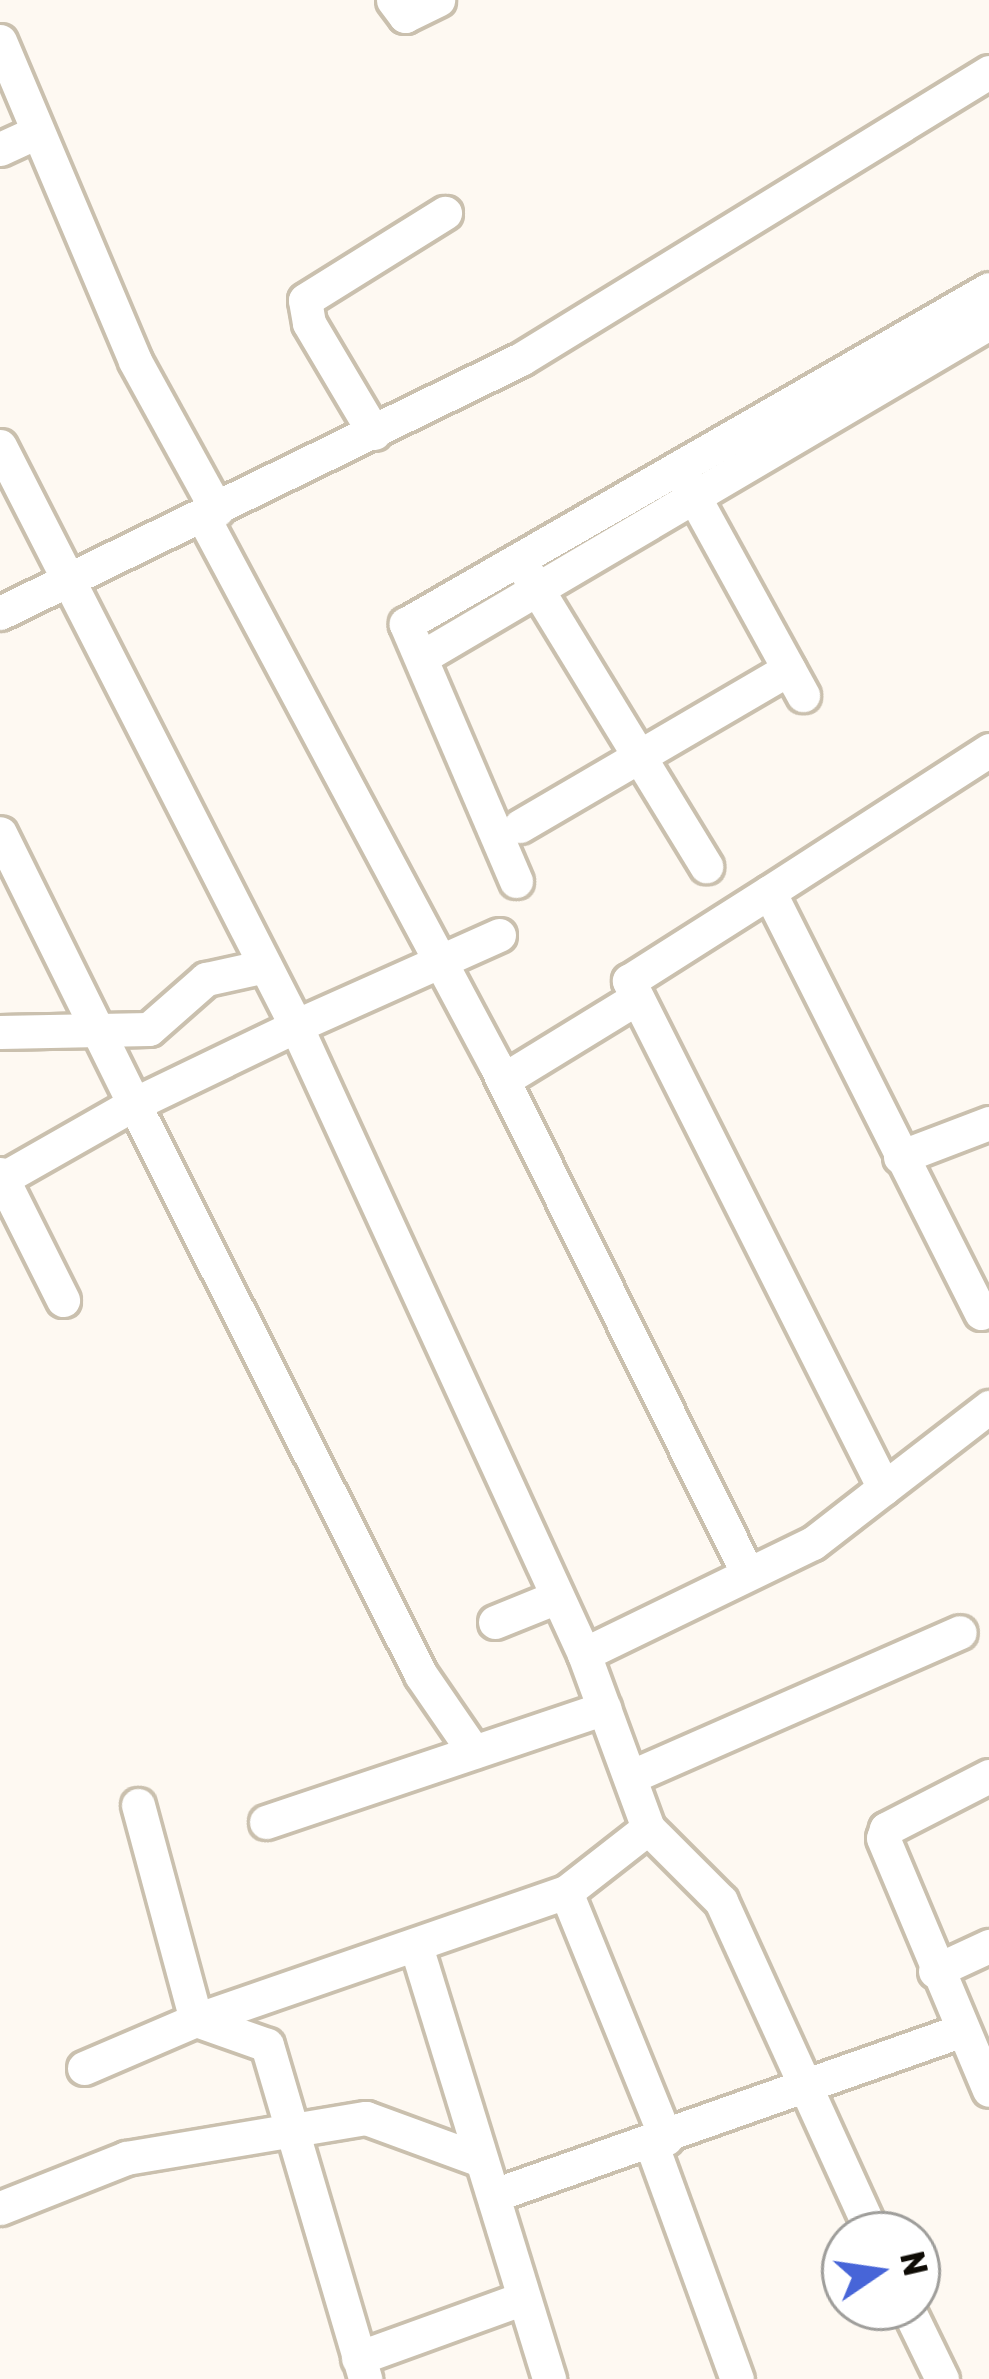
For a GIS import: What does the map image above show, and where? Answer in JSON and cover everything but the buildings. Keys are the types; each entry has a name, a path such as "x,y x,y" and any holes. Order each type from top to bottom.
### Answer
{"street":[{"path":"392,0 405,16 438,0"},
{"path":"0,41 135,361 503,1080 747,1572"},
{"path":"0,614 64,578 374,434 540,348 989,73"},
{"path":"0,149 37,132"},
{"path":"374,434 309,322 305,300 446,213"},
{"path":"517,881 406,624 989,289"},
{"path":"427,654 697,500 989,322"},
{"path":"0,446 296,1026 584,1654 648,1828 721,1901 802,2089 861,2211"},
{"path":"520,826 640,755 796,682 677,467"},
{"path":"519,559 706,866"},
{"path":"884,1488 628,981 989,751"},
{"path":"0,833 422,1676 474,1752"},
{"path":"769,892 900,1157 980,1297"},
{"path":"63,1300 1,1178 134,1104 499,935"},
{"path":"0,1032 95,1024 149,1029 206,979 265,966"},
{"path":"503,1080 637,998"},
{"path":"900,1157 989,1123"},
{"path":"584,1654 813,1544 989,1407"},
{"path":"495,1622 557,1597"},
{"path":"630,1777 960,1632"},
{"path":"266,1822 604,1708"},
{"path":"989,1776 886,1829 883,1838 935,1971 989,2090"},
{"path":"138,1805 196,2020"},
{"path":"84,2068 196,2020 566,1892 648,1828"},
{"path":"566,1892 658,2140 737,2379"},
{"path":"416,1946 478,2159 497,2194 521,2299 549,2379"},
{"path":"935,1971 989,1946"},
{"path":"196,2020 267,2045 362,2368 521,2299"},
{"path":"497,2194 962,2030"},
{"path":"0,2209 126,2158 366,2118 478,2159"},
{"path":"919,2331 942,2379"}]}
